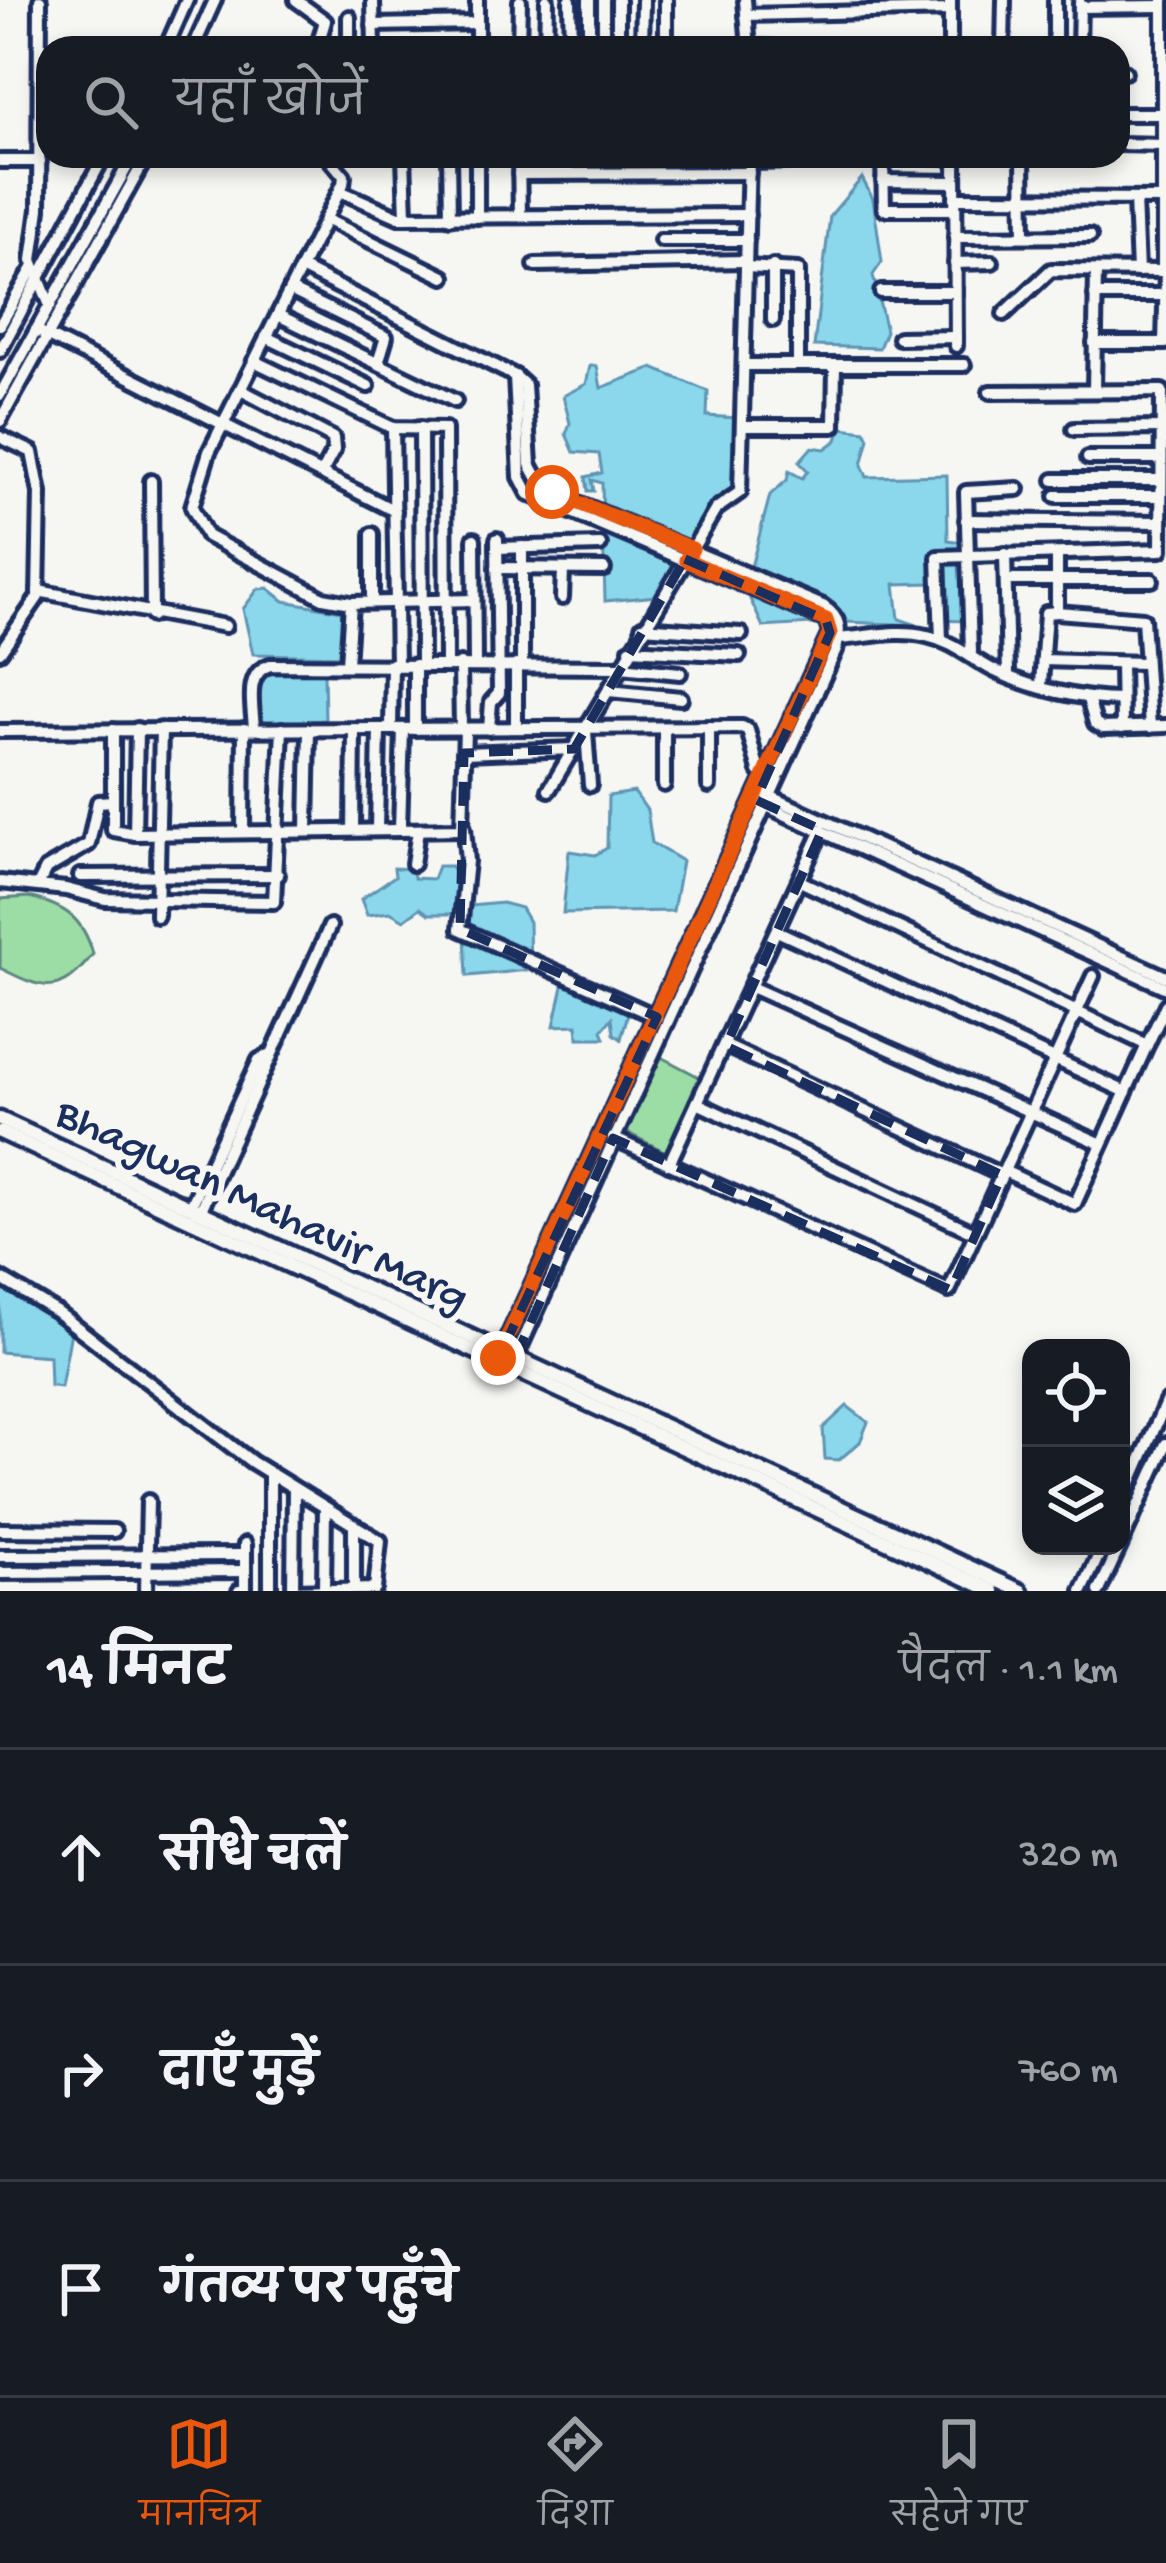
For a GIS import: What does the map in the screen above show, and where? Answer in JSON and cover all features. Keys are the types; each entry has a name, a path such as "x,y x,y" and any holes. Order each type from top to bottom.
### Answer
{"main road":[{"name":"Bhagwan Mahavir Marg","path":"0,1119 500,1354"},
{"name":"Bhagwan Mahavir Marg","path":"0,1132 1021,1591"},
{"name":"Bhagwan Mahavir Marg","path":"514,1360 994,1591"}],"street":[{"path":"40,0 41,36"},
{"path":"168,36 187,0"},
{"path":"199,36 215,0"},
{"path":"296,0 326,24 321,36"},
{"path":"373,0 373,36"},
{"path":"477,0 477,36"},
{"path":"546,36 547,0"},
{"path":"570,0 571,36"},
{"path":"589,36 590,0"},
{"path":"618,0 618,36"},
{"path":"642,36 643,0"},
{"path":"665,36 666,0"},
{"path":"745,0 747,36"},
{"path":"1003,36 1004,0"},
{"path":"1054,0 1055,36"},
{"path":"519,36 520,1"},
{"path":"1079,36 1080,4 1163,3 1165,343 1094,343"},
{"path":"746,15 950,5 950,36"},
{"path":"349,17 349,36"},
{"path":"373,25 477,22"},
{"path":"1130,114 1163,114"},
{"path":"1130,144 1164,145"},
{"path":"0,161 36,161"},
{"path":"40,168 36,273 50,306"},
{"path":"0,351 36,273 97,168"},
{"path":"0,421 50,306 126,168"},
{"path":"0,395 140,168"},
{"path":"337,168 344,176 340,191 192,493 199,529 323,598 351,603 474,600"},
{"path":"404,168 406,217"},
{"path":"449,168 450,218"},
{"path":"477,168 477,217"},
{"path":"519,168 520,215"},
{"path":"662,168 662,173"},
{"path":"519,174 710,168"},
{"path":"549,790 588,730 642,627 719,506 740,492 749,168"},
{"path":"883,168 887,210 1024,198 1162,199"},
{"path":"899,338 956,342 955,168"},
{"path":"1023,168 1024,236"},
{"path":"883,181 955,182"},
{"path":"340,191 381,213 406,217 748,214"},
{"path":"1135,199 1138,272"},
{"path":"326,219 444,278"},
{"path":"955,237 1090,236"},
{"path":"661,240 747,240"},
{"path":"955,263 992,262"},
{"path":"535,265 746,264 798,270 799,365"},
{"path":"773,266 773,320"},
{"path":"301,268 515,376 520,477 530,494 689,554 826,620 834,639 514,1360"},
{"path":"1004,314 1051,270 1164,271"},
{"path":"1094,390 1096,271"},
{"path":"1,323 36,273"},
{"path":"0,290 16,297"},
{"path":"290,290 382,334 387,343 378,363"},
{"path":"881,292 955,292"},
{"path":"1095,295 1165,296"},
{"path":"278,315 455,401"},
{"path":"42,333 394,511"},
{"path":"266,337 368,386"},
{"path":"254,361 393,428 445,430 446,664"},
{"path":"744,365 964,365"},
{"path":"743,426 834,426 836,365"},
{"path":"241,390 333,438 334,450 322,472"},
{"path":"941,640 938,560 966,554 1157,554 1164,541 1164,391 990,392"},
{"path":"393,428 400,830"},
{"path":"377,830 397,729 418,664 421,428"},
{"path":"1074,429 1164,428"},
{"path":"0,437 28,448 37,463 38,591 32,613 0,652"},
{"path":"1088,458 1161,458"},
{"path":"1054,480 1161,480"},
{"path":"151,481 152,616"},
{"path":"971,652 967,489 1018,489"},
{"path":"1056,496 1161,496"},
{"path":"966,520 1161,522"},
{"path":"372,534 372,602"},
{"path":"474,539 475,664"},
{"path":"489,729 490,702 498,696 497,543 522,548 601,545"},
{"path":"516,728 522,548"},
{"path":"1005,554 1008,674"},
{"path":"1057,555 1057,612"},
{"path":"497,568 604,569"},
{"path":"562,598 563,569"},
{"path":"1006,580 1152,580"},
{"path":"38,591 224,626"},
{"path":"347,664 351,603"},
{"path":"1041,684 1046,614 1141,617 1143,663 1150,675 1150,727"},
{"path":"642,627 741,634"},
{"path":"834,639 898,631 941,640 1008,674 1088,699 1121,700"},
{"path":"630,649 739,655"},
{"path":"1043,660 1143,663"},
{"path":"1121,663 1122,728"},
{"path":"460,664 467,861 460,929 657,1017"},
{"path":"243,831 253,679 260,668 475,664 680,673"},
{"path":"608,691 681,698"},
{"path":"1088,699 1095,724 1166,726"},
{"path":"664,728 664,785"},
{"path":"709,728 709,786"},
{"path":"0,731 746,728 759,771"},
{"path":"135,834 137,729"},
{"path":"158,916 161,729"},
{"path":"0,882 158,901 274,902 282,729"},
{"path":"113,730 113,830 135,834 464,828"},
{"path":"307,830 309,730"},
{"path":"353,830 354,730"},
{"path":"588,730 590,785"},
{"path":"464,753 574,749"},
{"path":"763,799 1166,988"},
{"path":"763,799 1166,977"},
{"path":"500,1354 763,799"},
{"path":"38,885 46,869 89,844 98,802 113,801"},
{"path":"413,864 418,830"},
{"path":"669,1164 823,830"},
{"path":"72,857 80,876 79,892"},
{"path":"80,876 278,875"},
{"path":"800,881 1147,1045"},
{"path":"196,1208 259,1060 269,1055 330,926"},
{"path":"777,931 1126,1092"},
{"path":"613,1138 944,1291 953,1287 1093,976"},
{"path":"751,987 1102,1144"},
{"path":"726,1046 1075,1204 1166,1006"},
{"path":"697,1103 975,1233"},
{"path":"0,1278 47,1305 270,1474 378,1538 379,1586 293,1591 294,1489"},
{"path":"1130,1484 1166,1402"},
{"path":"1130,1525 1166,1444"},
{"path":"270,1474 270,1591"},
{"path":"146,1591 148,1502"},
{"path":"324,1590 325,1508"},
{"path":"354,1524 354,1589"},
{"path":"0,1530 114,1531"},
{"path":"0,1556 245,1550 245,1591 239,1591"},
{"path":"1082,1591 1099,1555"},
{"path":"1099,1591 1116,1555"},
{"path":"0,1573 245,1571"}],"highlighted area":[{"path":"685,559 826,620 830,633 756,800 822,830 726,1046 1002,1175 951,1290 613,1138 516,1356 503,1349 657,1017 460,929 464,753 574,749"}],"green space":[{"path":"29,897 70,915 89,941 93,954 61,983 40,985 0,968 0,899"},
{"path":"661,1057 701,1078 668,1153 626,1132"}],"water":[{"path":"862,178 873,199 882,262 873,275 886,331 879,348 814,346 830,216"},
{"path":"590,366 597,366 601,388 653,368 708,391 707,416 737,418 732,488 711,508 657,596 605,601 602,483 592,480 594,491 588,491 586,477 602,473 599,454 574,452 566,434 570,423 563,396 586,384"},
{"path":"841,428 865,431 869,438 862,465 867,477 947,475 948,540 963,542 967,621 932,620 931,583 895,584 899,619 917,625 845,622 763,627 750,599 751,567 770,495 787,480 789,471 802,478 808,471 799,462 812,447 825,449 837,440"},
{"path":"268,588 284,601 342,611 341,656 253,654 243,609 258,589"},
{"path":"265,672 324,672 325,720 272,724 260,719 259,681"},
{"path":"634,792 647,810 652,843 682,861 673,911 563,913 569,851 595,855 607,848 608,796"},
{"path":"438,866 451,866 458,880 457,914 429,914 420,908 404,920 390,912 367,915 361,899 395,876 394,868 413,869 414,878 433,879"},
{"path":"502,903 521,908 529,922 530,970 467,976 464,915 470,906"},
{"path":"566,973 580,974 629,1010 621,1039 614,1034 612,1018 602,1030 605,1038 578,1038 577,1025 554,1026"},
{"path":"0,1286 49,1313 71,1332 61,1387 50,1386 49,1356 0,1352"},
{"path":"847,1406 868,1422 860,1442 839,1460 825,1459 823,1428"}],"route":[{"path":"498,1358 830,633 826,620 686,560 692,549 552,492"}]}
